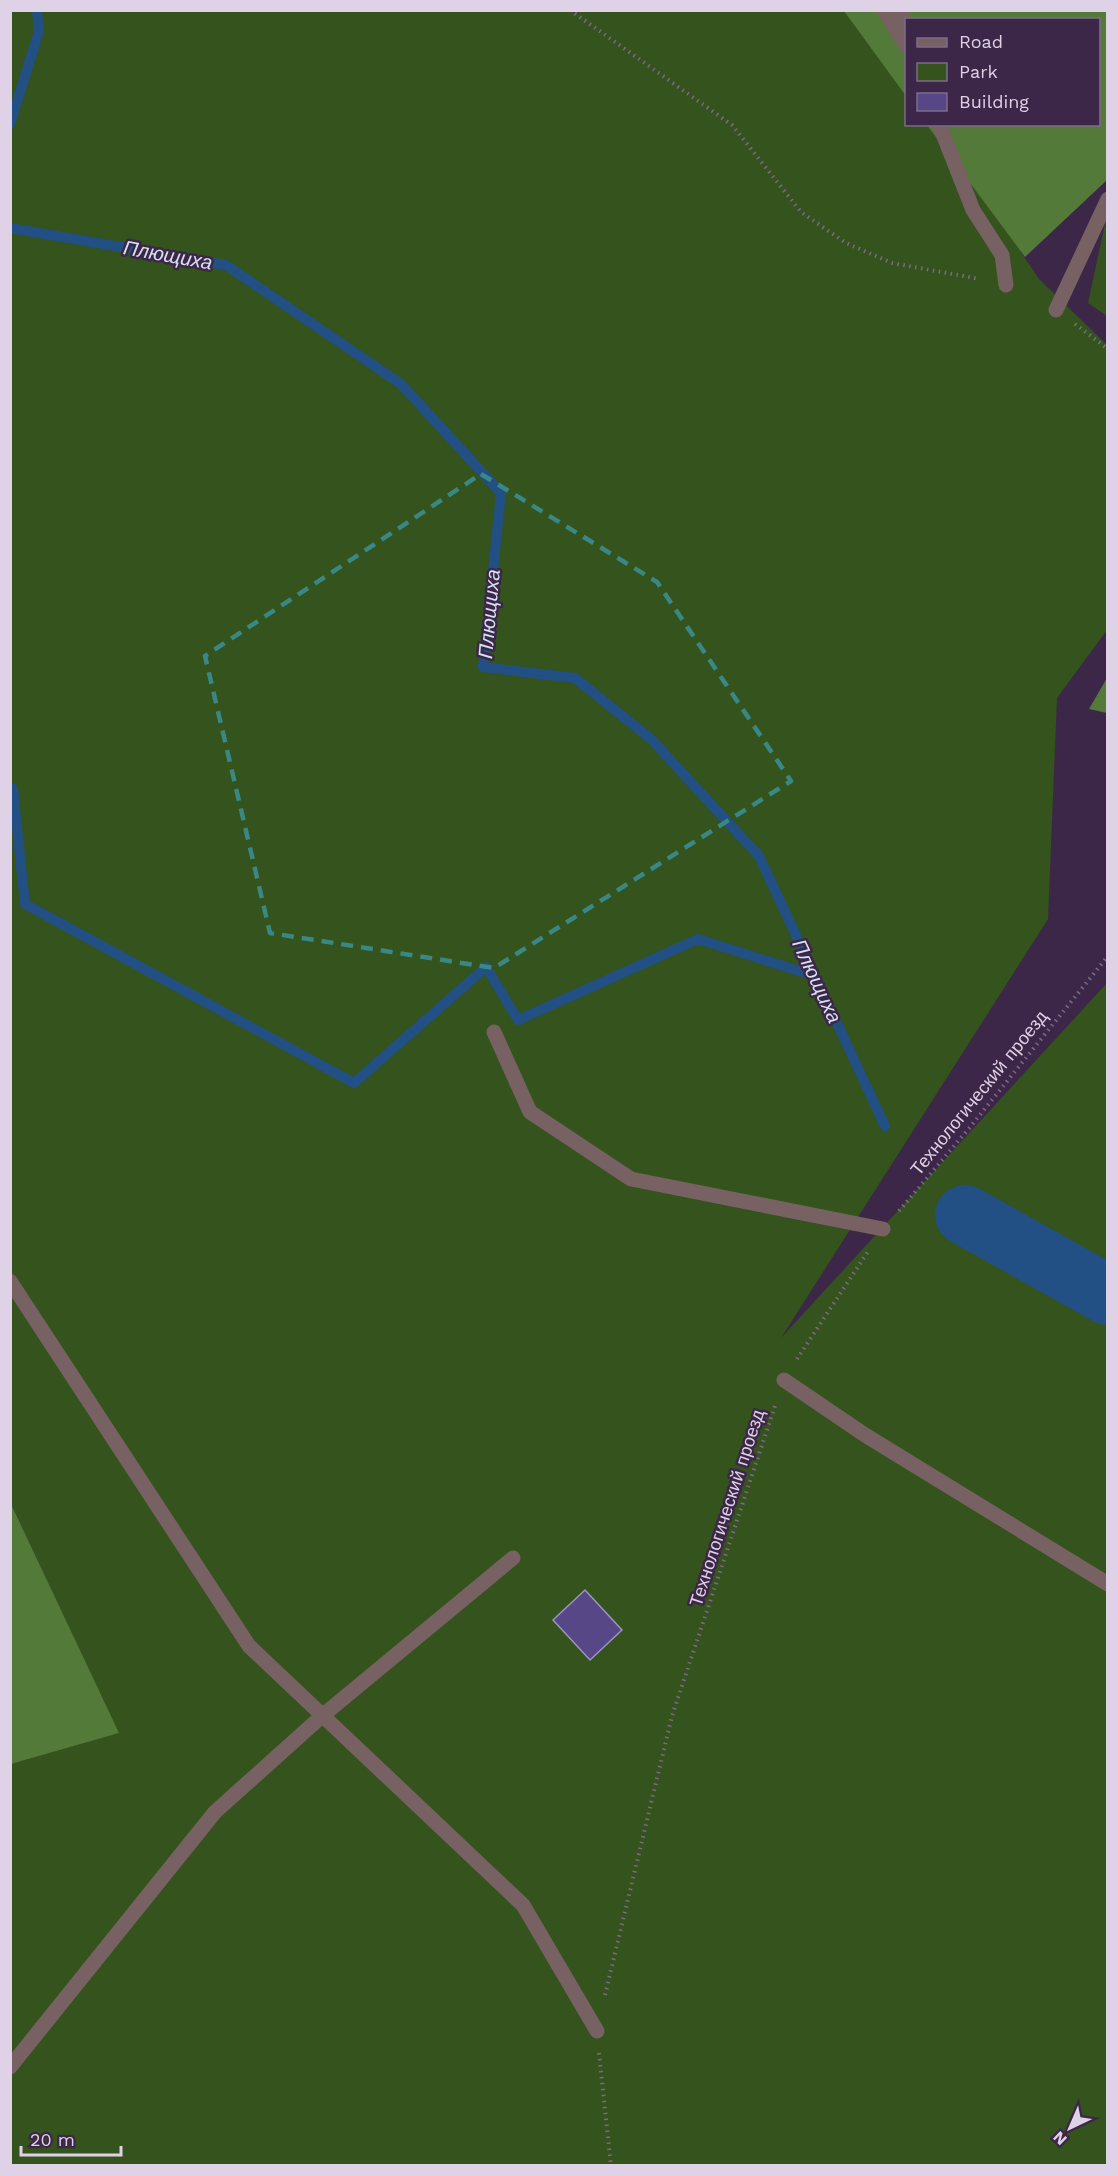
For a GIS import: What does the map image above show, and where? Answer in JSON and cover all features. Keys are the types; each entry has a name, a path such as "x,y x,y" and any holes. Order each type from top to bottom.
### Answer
{"street":[{"path":"884,10 905,44"},
{"path":"902,10 905,37"},
{"path":"940,126 973,210 1002,255 1006,285"},
{"path":"1056,310 1107,199"},
{"path":"494,1032 530,1112 631,1179 883,1229"},
{"path":"10,1281 249,1646 523,1905 597,2031"},
{"path":"784,1380 865,1435 1107,1584"},
{"path":"10,2067 215,1812 322,1716 513,1558"}],"path":[{"path":"570,10 732,125 801,212 846,243 892,263 935,269 1006,285"},
{"path":"1056,310 1107,349"},
{"name":"Технологический проезд","path":"611,2166 597,2031 672,1716 784,1380 883,1229 971,1126 1107,956"}],"highlighted area":[{"path":"481,474 657,582 791,781 494,968 270,933 205,656"}],"green space":[{"path":"11,11 860,11 905,78 905,126 937,126 1039,279 1107,345 1107,630 1057,698 1048,919 781,1338 1107,983 1107,2165 11,2166 11,1764 118,1733 11,1504"},
{"path":"844,11 1107,11 1107,180 1025,257 928,126 1100,126 1100,18 905,18 905,95"},
{"path":"1107,214 1107,316 1088,303"},
{"path":"1107,678 1107,713 1089,709"},
{"path":"11,1504 119,1733 10,1764"}],"building":[{"path":"585,1590 622,1630 590,1660 553,1620"}],"waterway":[{"name":"Плющиха","path":"10,124 39,31 37,10"},
{"name":"Плющиха","path":"10,228 226,265 401,384 501,493 483,667 575,678 651,739 759,856 885,1126"},
{"path":"10,789 13,789 25,904 354,1083 486,967 518,1020 698,939 815,976"},
{"name":"Плющиха","path":"965,1215 1108,1295"}]}
